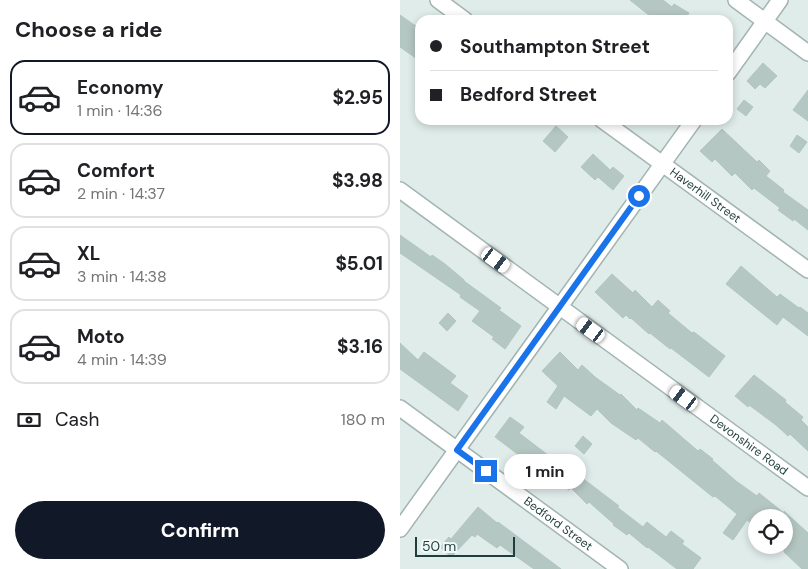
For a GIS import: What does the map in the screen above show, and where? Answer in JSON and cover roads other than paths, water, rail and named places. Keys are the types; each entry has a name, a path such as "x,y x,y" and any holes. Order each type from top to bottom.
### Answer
{"street":[{"path":"438,0 458,15"},
{"path":"736,0 808,53"},
{"path":"733,66 780,0"},
{"name":"Haverhill Street","path":"609,125 808,270"},
{"path":"400,529 690,125"},
{"name":"Devonshire Road","path":"400,190 808,488"},
{"name":"Bedford Street","path":"400,408 620,569"}]}
